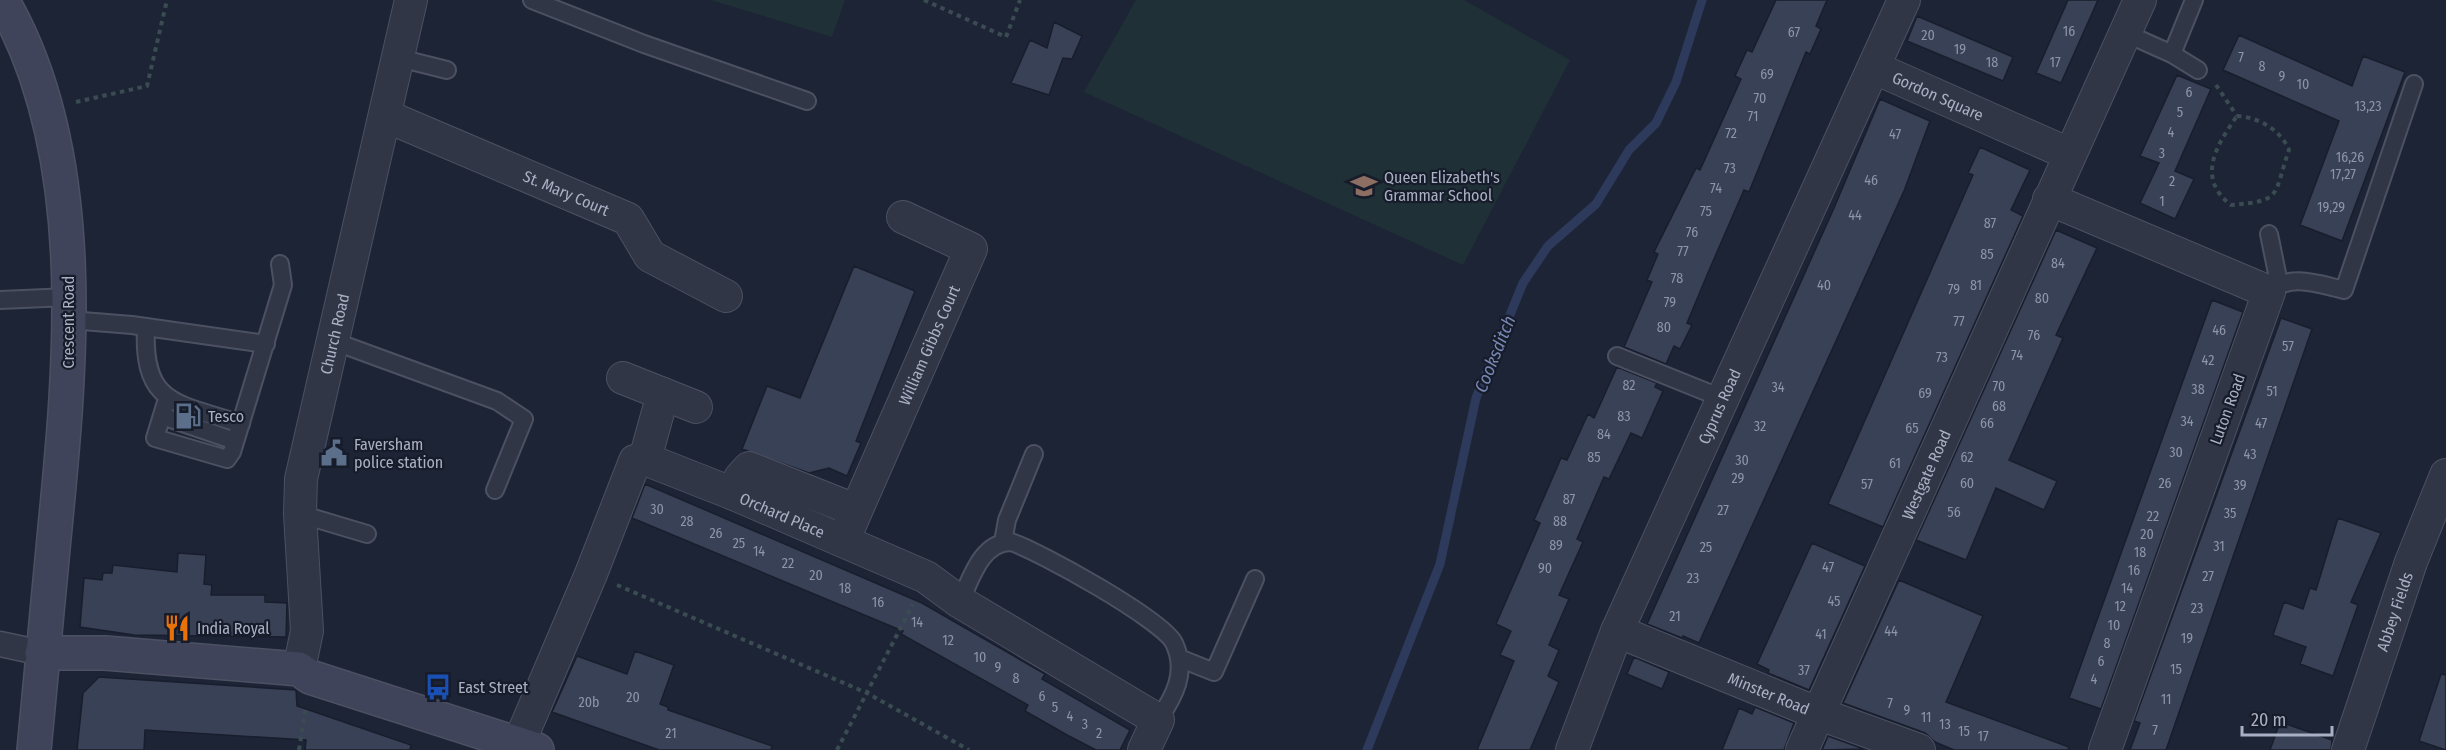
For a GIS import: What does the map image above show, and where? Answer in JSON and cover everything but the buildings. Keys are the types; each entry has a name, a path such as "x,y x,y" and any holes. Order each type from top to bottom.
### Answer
{"main road":[{"name":"Crescent Road","path":"2,0 34,68 47,109 66,227 69,308 60,471 34,750"},
{"path":"42,653 105,653 305,673 524,748"}],"street":[{"name":"Church Road","path":"305,673 307,631 300,514 301,479 411,0"},
{"name":"Gordon Square","path":"1904,0 1875,68 2069,154"},
{"path":"2140,0 2049,199 2274,288"},
{"name":"Cyprus Road","path":"1572,750 1617,631 1875,68"},
{"name":"St. Mary Court","path":"386,116 628,219 650,256 726,296"},
{"name":"Westgate Road","path":"1802,750 2049,199"},
{"name":"William Gibbs Court","path":"843,541 971,249 903,217"},
{"name":"Luton Road","path":"2105,750 2274,288"},
{"path":"623,378 696,407"},
{"path":"524,748 635,461 645,459 663,394"},
{"name":"Orchard Place","path":"645,459 734,494 926,577 960,602 1158,720"},
{"path":"734,494 740,478 749,468 855,510"},
{"name":"Abbey Fields","path":"2348,750 2411,562 2446,475"},
{"name":"Minster Road","path":"1617,631 1817,713 1919,750"},
{"path":"0,644 42,653"},
{"path":"1144,750 1158,720"}],"lane":[{"path":"532,0 644,44 807,101"},
{"path":"2172,54 2194,0"},
{"path":"2125,33 2172,54 2198,70"},
{"path":"399,58 447,70"},
{"path":"2269,234 2274,288 2302,280 2344,290 2414,84"},
{"path":"167,399 156,438 223,460 230,456 283,285 280,264"},
{"path":"0,300 69,308 146,327 266,344"},
{"path":"146,327 147,365 157,386 167,399 241,424"},
{"path":"333,341 497,401 524,419 495,490"},
{"path":"1617,356 1724,399"},
{"path":"1003,542 1007,520 1034,453"},
{"path":"300,514 367,534"},
{"path":"960,602 986,552 1003,542 1021,545 1134,609 1167,634 1179,658 1180,680 1172,700 1158,720"},
{"path":"1179,658 1214,672 1255,579"}],"path":[{"path":"47,109 147,86 167,0"},
{"path":"924,0 1006,37 1020,0"},
{"path":"2198,70 2218,87 2237,116"},
{"path":"2237,116 2246,117 2280,133 2289,150 2275,192 2264,203 2231,205 2219,196 2212,180 2213,158 2220,140 2237,116"},
{"path":"591,574 867,693 969,750"},
{"path":"837,750 926,577"},
{"path":"299,750 305,673"}],"shaded area":[{"path":"711,0 845,0 832,37"},
{"path":"1136,0 1464,0 1570,60 1463,265 1084,92"}],"waterway":[{"name":"Cooksditch","path":"1367,750 1440,564 1476,398 1523,283 1548,246 1596,204 1629,150 1656,123 1676,82 1702,0"}],"place":[{"name":"Queen Elizabeth's Grammar School","path":"1364,186"},
{"name":"Tesco","path":"188,416"},
{"name":"Faversham police station","path":"334,453"},
{"name":"India Royal","path":"177,628"},
{"name":"East Street","path":"438,687"}]}
